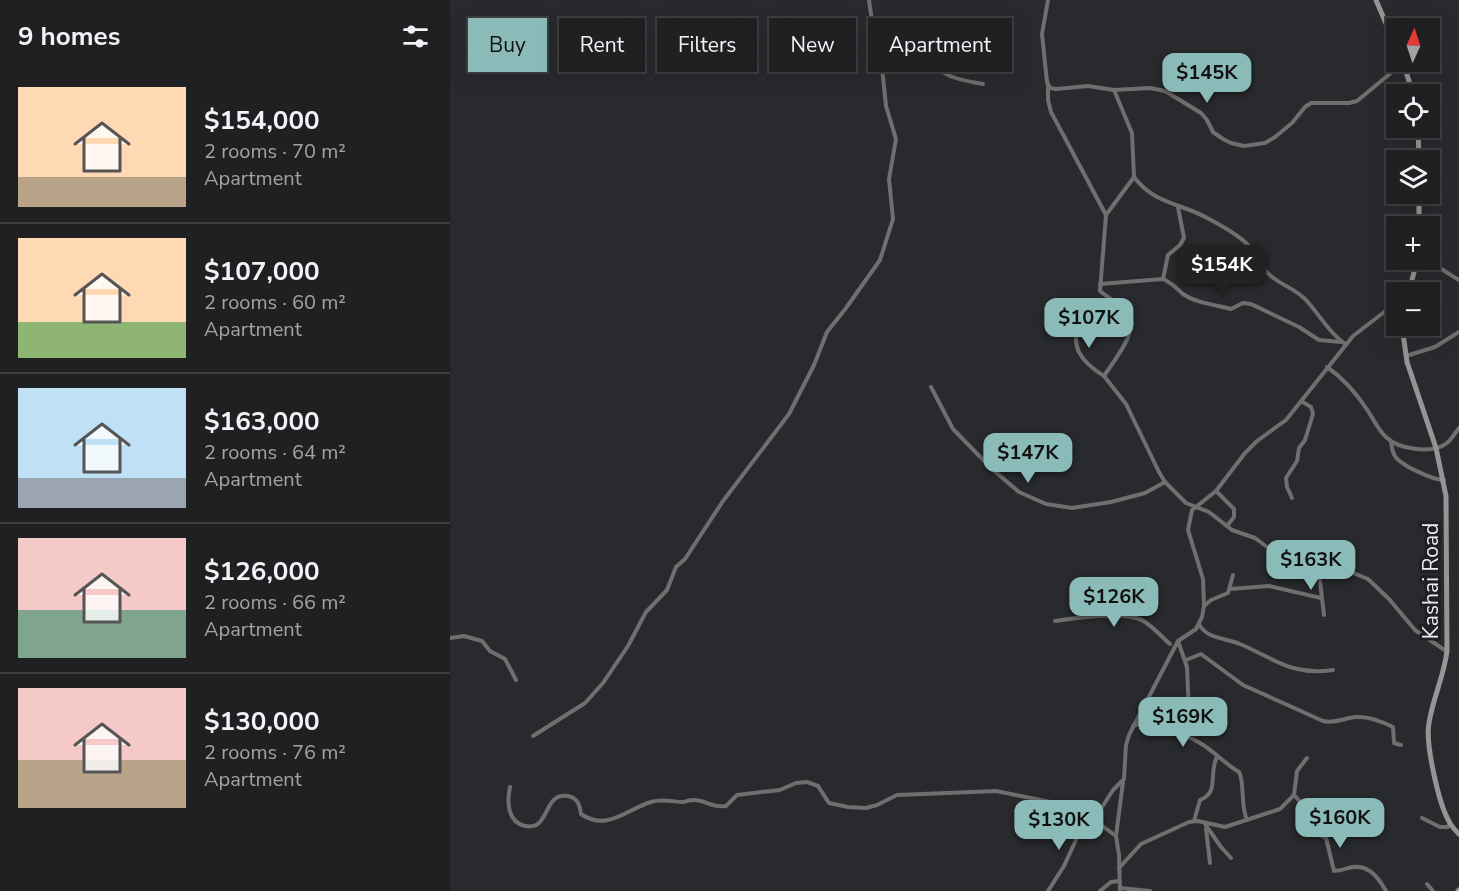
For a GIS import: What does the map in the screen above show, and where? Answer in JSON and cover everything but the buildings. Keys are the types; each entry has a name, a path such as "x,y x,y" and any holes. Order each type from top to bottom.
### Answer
{"street":[{"path":"869,0 872,18"},
{"path":"1048,0 1042,34 1051,112 1106,214"},
{"path":"1376,0 1386,24"},
{"path":"533,736 585,703 603,684 628,646 646,612 666,590 676,567 685,559 723,501 789,414 814,365 827,332 880,260 893,219 889,179 896,139 885,99 882,72"},
{"path":"943,72 960,79 983,84"},
{"path":"1048,86 1056,90 1088,86 1114,90 1150,88 1165,91 1201,113 1213,132 1231,143 1244,146 1270,141 1311,103 1357,101 1391,72"},
{"path":"1104,376 1126,342 1131,321 1128,311 1100,291 1106,214 1134,177 1132,133 1114,90"},
{"path":"1134,177 1149,193 1208,218 1248,245 1261,267 1270,276 1306,299 1326,327 1343,343"},
{"path":"1163,279 1168,255 1180,245 1184,238 1177,206"},
{"path":"1440,268 1459,280"},
{"path":"1100,284 1163,279 1173,283 1184,295 1195,299 1231,309 1243,303 1251,304 1299,327 1319,340 1343,343"},
{"path":"1150,891 1120,889 1116,836 1124,780 1126,745 1133,726 1178,641 1191,633 1199,623 1204,606 1203,579 1188,530 1190,514 1195,506 1216,491 1245,453 1286,420 1343,343 1386,310"},
{"path":"1079,319 1075,332 1078,350 1088,366 1104,376 1126,404 1165,482 1183,501 1209,512 1227,526 1261,542 1290,564 1334,565 1368,579 1389,599 1415,630 1447,651"},
{"path":"1406,356 1435,347 1459,332"},
{"name":"Kashai Road","path":"1403,336 1406,356 1444,480 1448,530 1447,651 1444,674 1431,713 1428,732 1429,748 1439,792 1450,823 1459,834"},
{"path":"1327,367 1351,388 1376,425 1391,442 1394,456 1398,460 1436,480 1444,480"},
{"path":"931,387 953,429 992,469 1019,492 1046,504 1072,508 1111,502 1145,493 1165,482"},
{"path":"1292,498 1286,478 1297,461 1299,448 1305,441 1313,414 1311,407 1301,401"},
{"path":"1391,442 1414,448 1436,448 1448,442 1459,428"},
{"path":"1216,491 1234,509 1234,517 1227,526"},
{"path":"1318,564 1324,615"},
{"path":"1204,606 1211,600 1224,597 1230,589 1233,575"},
{"path":"1230,589 1269,586 1321,598"},
{"path":"1055,621 1088,617 1138,618 1170,644"},
{"path":"1199,623 1200,627 1209,634 1238,643 1280,664 1313,671 1333,669"},
{"path":"450,638 467,636 482,641 490,651 505,659 516,680"},
{"path":"1178,641 1186,660 1189,713 1187,723 1179,734"},
{"path":"1186,660 1201,654 1249,689 1323,721 1335,722 1357,717 1378,721 1393,727 1394,743 1401,745"},
{"path":"1133,726 1139,723 1153,723 1199,742 1241,774 1242,802 1247,820"},
{"path":"1194,821 1198,802 1210,792 1213,783 1212,772 1217,757"},
{"path":"1119,868 1141,844 1194,821 1206,826 1225,827 1280,809 1294,795 1297,771 1307,758"},
{"path":"1048,891 1064,866 1088,818 1097,815 1113,790 1124,780"},
{"path":"510,787 508,795 511,816 525,826 533,826 540,822 550,803 562,796 575,799 579,804 581,814 587,818 604,820 615,819 658,800 696,800 710,806 726,806 737,795 780,790 796,783 807,782 818,786 829,803 868,808 897,795 996,791 1055,803 1075,816 1088,818 1116,836"},
{"path":"1294,795 1302,804 1309,830 1326,838 1334,871 1356,867 1367,868 1378,878 1386,891"},
{"path":"1422,818 1442,827 1448,827 1450,823"},
{"path":"1206,826 1232,858"},
{"path":"1206,826 1210,863"},
{"path":"1100,891 1111,882 1120,881"},
{"path":"1427,884 1433,891"}]}
